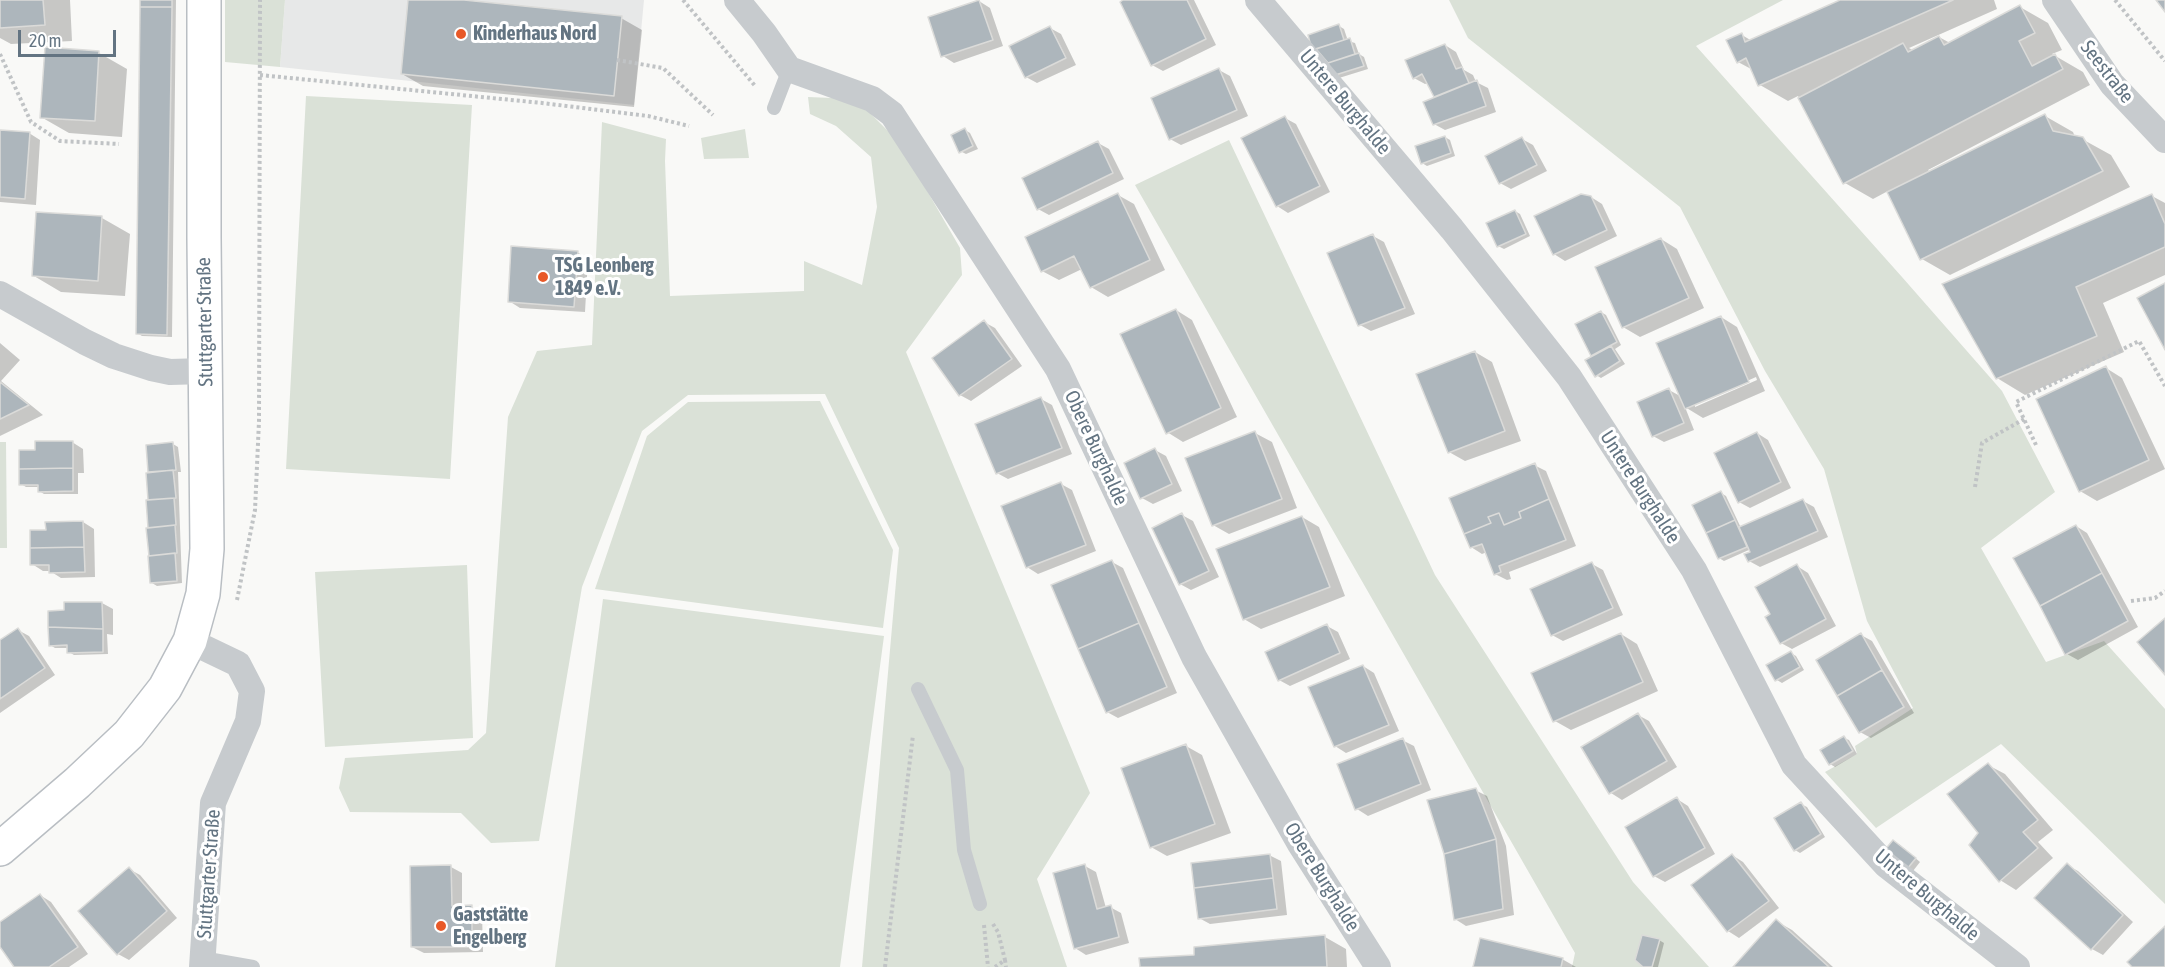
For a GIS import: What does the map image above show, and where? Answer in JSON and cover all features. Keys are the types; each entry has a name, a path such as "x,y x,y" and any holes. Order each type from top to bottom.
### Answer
{"main road":[{"name":"Stuttgarter Straße","path":"0,849 77,783 129,734 165,688 190,641 203,594 207,549 204,0"}],"street":[{"path":"737,0 789,69"},
{"name":"Untere Burghalde","path":"1258,0 1452,230 1569,377 1694,570 1794,765 1886,865 2017,967"},
{"name":"Seestraße","path":"2055,0 2112,84 2165,140"},
{"name":"Obere Burghalde","path":"789,69 872,99 892,114 1058,369 1194,657 1300,844 1378,967"},
{"path":"0,294 114,356 170,372 205,371"},
{"name":"Stuttgarter Straße","path":"190,641 238,664 252,691 248,720 213,802 202,963"}],"lane":[{"path":"774,108 789,69"},
{"path":"918,689 957,770 964,850 980,904"},
{"path":"202,963 253,967"}],"path":[{"path":"237,602 255,510 259,421 260,0"},
{"path":"683,0 774,108"},
{"path":"2115,0 2165,61"},
{"path":"0,54 31,122 60,141 119,144"},
{"path":"617,60 663,68 713,115"},
{"path":"260,75 542,103 648,116 689,126"},
{"path":"2036,445 2016,402 2139,341 2165,386"},
{"path":"1975,487 1982,443 2024,419"},
{"path":"2131,601 2155,598 2165,591"},
{"path":"885,967 898,874 918,689"},
{"path":"980,904 998,932 1006,967"},
{"path":"980,904 987,944 988,967"},
{"path":"995,967 1005,960"}],"shaded area":[{"path":"225,0 285,0 280,67 225,62"},
{"name":"Kinderhaus Nord","path":"285,0 644,0 634,105 280,67"},
{"path":"1449,0 1783,0 1696,46 2002,391 2055,492 1981,548 2046,662 2104,641 2165,709 2165,904 2001,744 1876,828 1825,772 1857,754 1855,746 1913,708 1867,621 1824,469 1765,371 1680,207 1468,38"},
{"path":"306,96 472,105 450,479 286,469"},
{"path":"808,97 856,99 899,142 960,248 962,275 906,352 1090,793 1037,879 1067,967 862,967 899,548 825,394 688,395 642,431 582,587 539,841 491,843 461,813 350,812 339,788 345,758 468,750 486,733 508,417 537,351 592,345 602,122 666,139 670,296 804,291 804,261 862,285 877,207 871,157 836,126 810,114"},
{"path":"745,129 749,158 704,159 701,138"},
{"path":"1229,140 1435,575 1633,882 1709,967 1572,967 1575,953 1135,185"},
{"path":"820,401 893,550 883,628 595,589 647,436 688,402"},
{"path":"0,442 6,442 7,548 0,548"},
{"path":"467,565 473,738 325,747 315,572"},
{"path":"603,599 884,636 840,967 555,967"}],"building":[{"path":"0,0 43,0 45,25 0,28"},
{"path":"140,0 172,0 172,7 140,7"},
{"path":"408,0 464,0 622,16 614,96 401,74"},
{"path":"979,0 993,40 941,57 928,17"},
{"path":"1123,0 1187,0 1206,39 1151,66 1120,2"},
{"path":"1840,0 1953,0 1758,86 1746,58 1737,63 1726,40 1742,33 1745,42"},
{"path":"2156,0 2165,0 2165,12"},
{"path":"2020,5 2035,33 2019,41 2032,66 2055,54 2063,69 1843,184 1798,98 1903,43 1908,52 1939,36 1944,45"},
{"path":"140,7 172,7 167,335 136,334"},
{"path":"1339,24 1344,40 1312,50 1308,35"},
{"path":"1050,26 1066,58 1025,78 1009,46"},
{"path":"1350,38 1355,54 1328,63 1316,49"},
{"path":"1445,44 1456,69 1462,67 1469,83 1434,97 1422,74 1413,79 1405,60"},
{"path":"45,47 99,51 95,121 40,118"},
{"path":"1359,53 1364,66 1332,76 1328,63"},
{"path":"1219,68 1237,110 1169,140 1151,98"},
{"path":"1477,80 1486,106 1433,125 1423,102"},
{"path":"2045,114 2053,131 2083,137 2103,171 1920,260 1887,192"},
{"path":"1285,116 1320,186 1276,207 1241,138"},
{"path":"965,128 973,146 959,153 951,135"},
{"path":"0,130 30,132 25,199 0,197"},
{"path":"1445,136 1451,153 1421,164 1415,146"},
{"path":"1522,137 1537,165 1499,184 1485,156"},
{"path":"1098,141 1113,173 1037,210 1022,178"},
{"path":"1118,193 1150,260 1090,288 1074,256 1041,272 1025,237"},
{"path":"1581,194 1591,196 1607,230 1553,255 1534,216"},
{"path":"2152,194 2165,224 2165,247 2076,287 2097,336 1996,379 1942,284"},
{"path":"1515,210 1526,234 1497,247 1486,223"},
{"path":"36,212 102,216 98,281 32,276"},
{"path":"1373,234 1405,308 1358,326 1327,253"},
{"path":"1661,238 1689,298 1622,328 1595,267"},
{"name":"TSG Leonberg 1849 e.V.","path":"511,246 578,251 574,307 508,302"},
{"path":"2165,283 2165,350 2137,298"},
{"path":"1176,309 1221,408 1166,434 1120,334"},
{"path":"1601,311 1617,342 1591,356 1575,324"},
{"path":"1721,316 1749,382 1685,409 1656,343"},
{"path":"984,320 1012,359 959,396 932,358"},
{"path":"1611,346 1620,361 1595,377 1585,360"},
{"path":"1475,351 1505,431 1448,453 1416,374"},
{"path":"2106,366 2149,460 2079,492 2036,399"},
{"path":"0,382 29,405 0,419"},
{"path":"1669,388 1684,423 1652,437 1637,402"},
{"path":"1041,397 1062,448 996,474 975,424"},
{"path":"1255,431 1282,499 1212,526 1185,458"},
{"path":"1757,432 1781,482 1738,503 1714,453"},
{"path":"35,441 73,441 73,468 19,469 19,450 35,450"},
{"path":"173,442 176,470 148,472 146,445"},
{"path":"1155,448 1172,484 1140,499 1124,463"},
{"path":"1535,463 1549,499 1519,512 1521,518 1504,525 1499,513 1488,517 1491,523 1464,534 1449,498"},
{"path":"73,468 73,491 38,492 38,485 19,485 19,469"},
{"path":"173,470 176,498 148,500 146,473"},
{"path":"1061,482 1086,545 1026,568 1001,506"},
{"path":"1721,491 1735,520 1706,533 1692,505"},
{"path":"174,498 176,525 148,528 146,500"},
{"path":"1549,499 1566,540 1499,566 1501,572 1494,575 1482,544 1470,548 1464,534 1491,523 1488,517 1499,513 1504,525 1521,518 1519,512"},
{"path":"1803,499 1818,531 1748,562 1744,554 1750,552 1739,527"},
{"path":"1182,513 1209,571 1179,585 1152,528"},
{"path":"1302,516 1330,587 1243,620 1216,549"},
{"path":"1735,520 1747,547 1718,559 1706,533"},
{"path":"83,521 84,547 30,548 30,530 46,530 45,522"},
{"path":"175,525 177,553 149,556 146,528"},
{"path":"2076,525 2102,573 2040,606 2013,558"},
{"path":"84,547 85,572 49,573 49,565 30,565 30,548"},
{"path":"175,553 177,581 150,583 148,556"},
{"path":"1112,560 1139,623 1078,649 1051,585"},
{"path":"1592,562 1613,608 1551,636 1530,589"},
{"path":"1797,564 1826,619 1780,644 1765,617 1770,614 1755,587"},
{"path":"2102,573 2128,621 2065,655 2040,606"},
{"path":"64,602 102,602 103,629 48,627 48,611 64,610"},
{"path":"2165,618 2165,675 2137,642"},
{"path":"1139,623 1167,687 1106,713 1078,649"},
{"path":"1327,624 1340,653 1278,681 1265,652"},
{"path":"48,627 103,629 103,652 67,653 67,645 49,646"},
{"path":"18,628 45,668 0,699 0,640"},
{"path":"1621,633 1643,682 1553,722 1531,673"},
{"path":"1861,633 1882,670 1837,696 1816,660"},
{"path":"1791,651 1800,667 1775,681 1766,665"},
{"path":"1363,665 1389,725 1334,747 1308,687"},
{"path":"1882,670 1904,707 1859,733 1837,696"},
{"path":"1638,713 1667,761 1609,794 1581,747"},
{"path":"1844,736 1853,751 1829,765 1820,750"},
{"path":"1403,738 1421,784 1355,810 1337,764"},
{"path":"1186,744 1215,824 1150,848 1121,768"},
{"path":"1988,763 2038,820 2023,832 2038,848 1999,882 1969,845 1978,833 1947,794"},
{"path":"1476,788 1496,839 1444,854 1427,800"},
{"path":"1677,797 1705,848 1653,877 1625,827"},
{"path":"1801,802 1821,834 1794,851 1774,818"},
{"path":"1496,839 1503,909 1454,920 1444,854"},
{"path":"1893,840 1916,858 1907,869 1884,851"},
{"path":"1270,854 1273,878 1194,888 1191,863"},
{"path":"1732,854 1769,901 1727,932 1691,885"},
{"path":"2067,863 2123,915 2091,950 2034,898"},
{"path":"1085,864 1097,909 1111,905 1119,937 1074,949 1053,873"},
{"name":"Gaststätte Engelberg","path":"451,865 452,906 472,905 472,947 411,947 410,866"},
{"path":"129,867 167,911 117,955 78,911"},
{"path":"1273,878 1277,909 1198,919 1194,888"},
{"path":"40,894 78,947 49,967 14,967 0,947 0,922"},
{"path":"1776,919 1829,967 1733,967"},
{"path":"2165,926 2165,967 2132,967 2127,962"},
{"path":"1325,935 1327,967 1140,967 1139,958 1194,955 1194,947"},
{"path":"1642,935 1660,939 1652,967 1643,967 1635,960"},
{"path":"1480,938 1563,958 1561,967 1473,967"}],"place":[{"name":"Kinderhaus Nord","path":"461,34"},
{"name":"TSG Leonberg 1849 e.V.","path":"543,277"},
{"name":"Gaststätte Engelberg","path":"441,926"}]}
